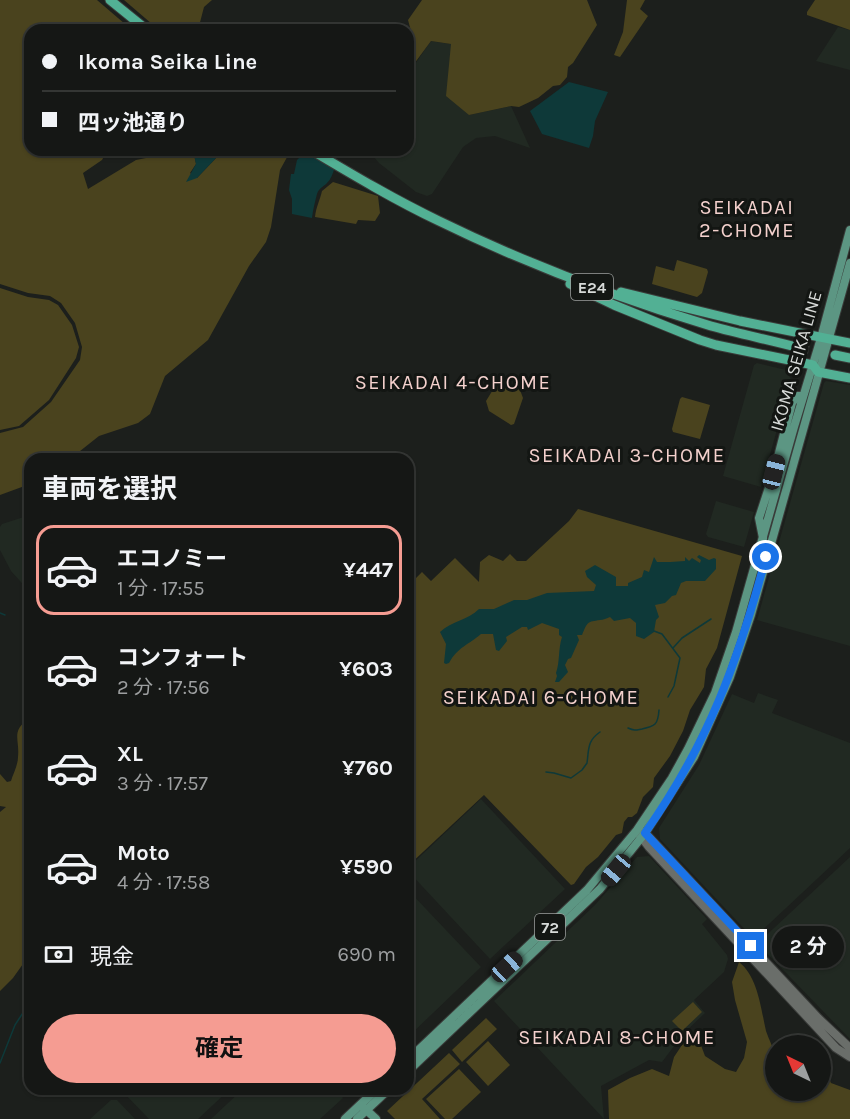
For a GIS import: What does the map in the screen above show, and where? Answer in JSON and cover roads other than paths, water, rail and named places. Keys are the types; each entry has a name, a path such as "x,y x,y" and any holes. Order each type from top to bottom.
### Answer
{"highway":[{"path":"104,0 133,24"},
{"path":"110,0 140,24"},
{"name":"E24","path":"321,156 343,169 439,222 565,277 714,327 800,346 711,323 603,287 535,262 394,197"},
{"path":"509,254 598,298 700,340 850,378"},
{"path":"603,287 740,321 850,343"},
{"path":"835,353 850,356"}],"main road":[{"name":"IKOMA SEIKA LINE","path":"824,339 850,230"},
{"name":"IKOMA SEIKA LINE","path":"414,1065 606,882 694,757 730,677 751,615 815,368 850,263"},
{"name":"IKOMA SEIKA LINE","path":"414,1054 574,903 641,834 715,693 736,632 803,396 815,368"},
{"path":"763,538 759,518 792,403 797,396 803,396"},
{"path":"779,452 784,463"},
{"path":"641,834 818,1018 850,1048"},
{"path":"641,834 835,1047 850,1057"},
{"path":"363,1113 374,1095"},
{"path":"345,1119 363,1113 382,1095"},
{"path":"363,1113 376,1119"}],"water":[{"path":"569,82 608,92 595,121 589,148 542,134 530,111"},
{"path":"194,156 216,156 197,178 186,182 196,164"},
{"path":"301,156 337,156 329,180 318,192 312,218 292,214 292,199 289,190 291,174 294,174 297,160"},
{"path":"699,555 709,560 716,559 716,569 705,581 681,583 676,595 665,603 655,605 659,617 656,620 654,632 644,639 636,636 636,623 630,618 614,621 610,617 590,622 582,635 577,635 579,640 571,658 565,665 568,672 559,682 555,682 562,637 559,635 559,629 542,623 528,630 527,627 522,627 506,637 507,641 499,651 496,650 493,634 481,634 460,650 449,663 444,663 446,644 440,632 479,609 494,609 514,600 527,600 547,593 594,591 596,585 587,577 585,571 595,565 616,577 616,586 628,586 628,583 642,577 644,570 649,572 654,557 657,562 685,561 685,557 689,561 692,558 700,563 701,560 697,557"}],"waterway":[{"path":"0,613 5,615"},
{"path":"673,648 682,638 711,619"},
{"path":"654,631 662,634 680,658 674,686 668,697"},
{"path":"628,728 637,730 653,726 657,722 659,710"},
{"path":"546,772 571,778 582,770 587,763 591,742 600,732"},
{"path":"0,1063 15,1025 24,1011"}],"tunnel":[{"path":"800,348 823,353"}],"district":[{"name":"SEIKADAI 2-CHOME","path":"747,218"},
{"name":"SEIKADAI 4-CHOME","path":"453,382"},
{"name":"SEIKADAI 3-CHOME","path":"627,455"},
{"name":"SEIKADAI 6-CHOME","path":"541,697"},
{"name":"SEIKADAI 8-CHOME","path":"617,1037"}]}
